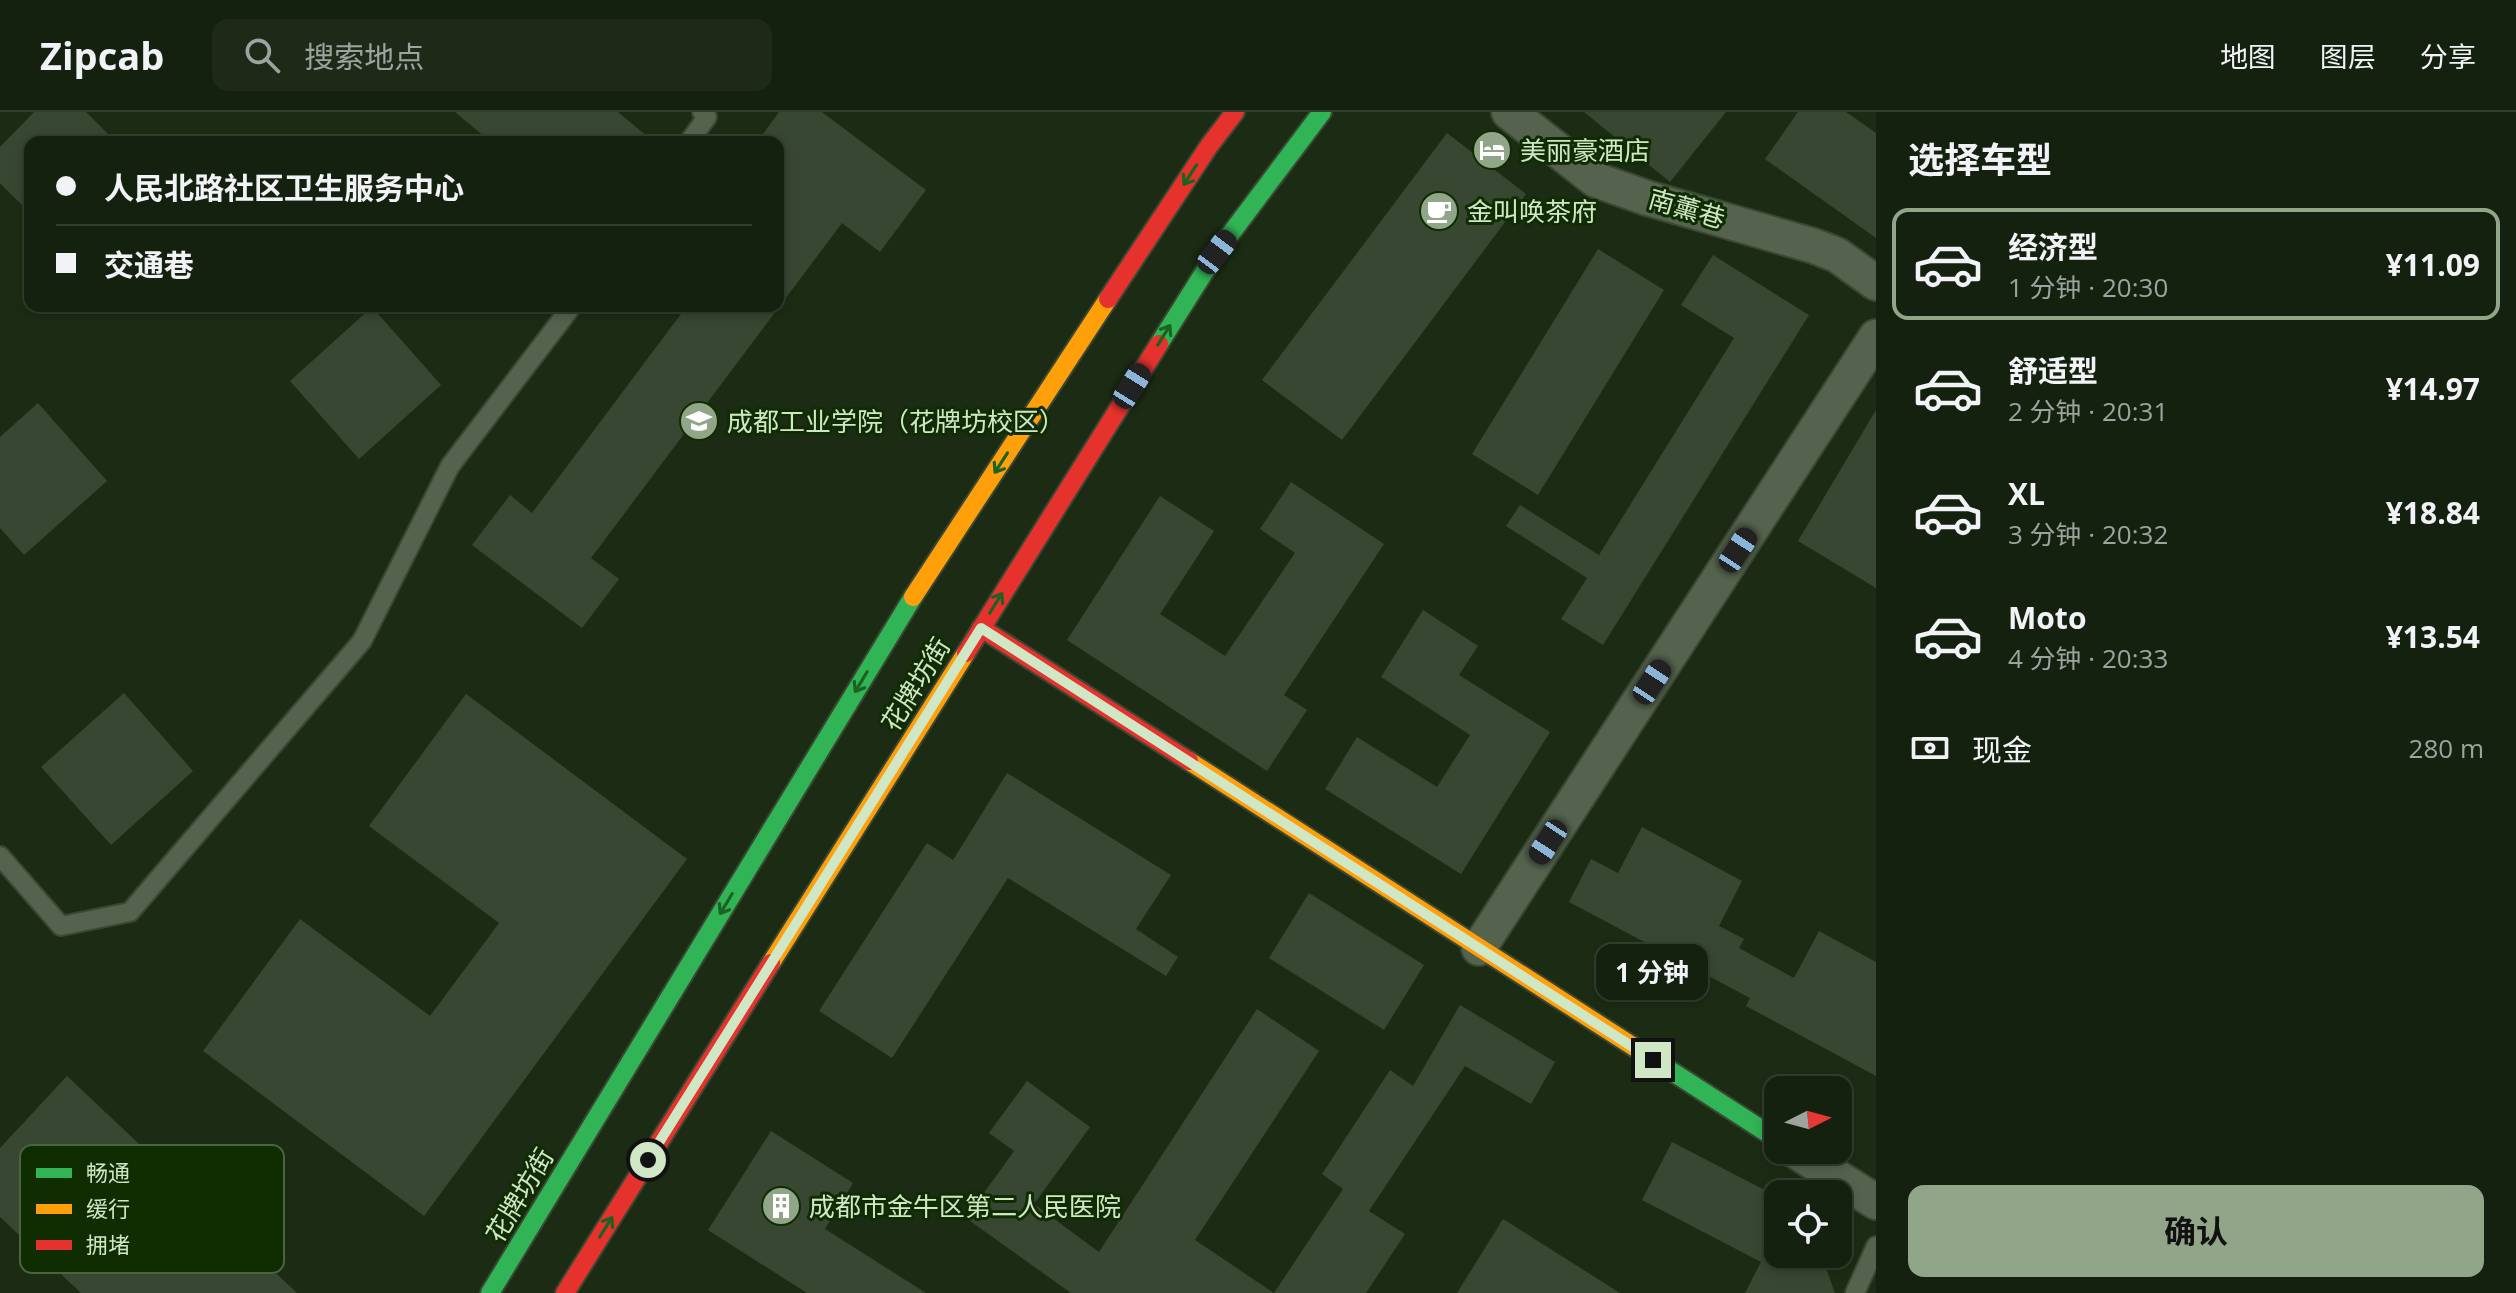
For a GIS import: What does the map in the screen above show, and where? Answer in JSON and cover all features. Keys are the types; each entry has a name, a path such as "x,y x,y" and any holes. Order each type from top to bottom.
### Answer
{"main road":[{"name":"花牌坊街","path":"490,1293 905,609 1200,159 1235,112"},
{"name":"花牌坊街","path":"565,1293 1217,252 1322,112"},
{"path":"981,628 1764,1131"}],"street":[{"name":"南薰巷","path":"1509,112 1596,180 1647,198 1814,246 1837,255 1876,283"},
{"path":"1479,948 1876,337"},
{"path":"1816,1164 1876,1202"}],"lane":[{"path":"693,136 707,117 702,112"},
{"path":"0,856 61,926 130,912 362,641 450,466 567,312"},
{"path":"1855,1293 1876,1246"}],"building":[{"path":"34,112 86,112 110,136 24,136 24,207 0,183 0,147"},
{"path":"455,112 618,112 647,136 484,136"},
{"path":"779,112 822,112 926,190 880,252 842,223 784,300 784,136 761,136"},
{"path":"1584,112 1726,112 1670,182"},
{"path":"1798,112 1846,112 1876,133 1876,238 1765,159"},
{"path":"1447,133 1526,194 1342,440 1262,380"},
{"path":"1598,249 1664,290 1538,495 1472,454"},
{"path":"1713,255 1809,315 1603,645 1561,619 1587,578 1506,526 1520,505 1599,555 1734,338 1681,305"},
{"path":"366,312 376,312 441,385 359,459 290,381"},
{"path":"683,312 775,312 591,558 619,579 582,628 472,545 510,495 532,513"},
{"path":"38,403 107,481 24,555 0,528 0,437"},
{"path":"1876,410 1876,588 1798,541"},
{"path":"1291,482 1384,544 1284,695 1307,710 1267,771 1067,640 1160,496 1214,531 1160,614 1225,656 1295,553 1260,529"},
{"path":"1423,610 1478,646 1459,675 1550,732 1461,874 1325,789 1357,737 1437,787 1470,735 1381,677"},
{"path":"124,693 193,771 111,845 41,767"},
{"path":"466,694 687,859 424,1216 203,1051 300,919 430,1016 499,923 369,826"},
{"path":"1007,773 1171,875 1136,929 1178,957 1166,976 1008,878 892,1058 819,1011 927,843 953,860"},
{"path":"1642,827 1742,881 1719,926 1744,939 1739,948 1794,978 1819,931 1876,962 1876,1076 1746,1006 1750,998 1569,902 1591,859 1618,873"},
{"path":"1309,893 1424,965 1384,1030 1269,958"},
{"path":"1460,1005 1555,1062 1531,1104 1465,1066 1369,1211 1405,1234 1366,1293 1274,1293 1343,1189 1322,1174 1390,1070 1413,1086"},
{"path":"1257,1009 1319,1051 1195,1240 1274,1293 1071,1293 966,1218 1014,1151 989,1133 1027,1081 1090,1127 1034,1204 1099,1252"},
{"path":"67,1076 140,1145 20,1145 20,1236 0,1217 0,1148"},
{"name":"成都市金牛区第二人民医院","path":"771,1131 853,1183 825,1229 926,1293 807,1293 708,1230"},
{"path":"1672,1142 1764,1190 1764,1268 1826,1268 1835,1293 1745,1293 1761,1262 1642,1200"},
{"path":"1503,1219 1620,1293 1457,1293"},
{"path":"60,1273 276,1273 297,1293 81,1293"}],"traffic: fast":[{"path":"1159,344 1217,252 1322,112"},
{"path":"490,1293 913,597"},
{"path":"1634,1047 1764,1131"}],"traffic: slow":[{"path":"913,597 1108,299"},
{"path":"771,963 966,653"},
{"path":"1189,761 1634,1047"}],"traffic: jam":[{"path":"1108,299 1209,146 1235,112"},
{"path":"966,653 1159,344"},
{"path":"981,628 1189,761"},
{"path":"565,1293 771,963"}],"place":[{"name":"美丽豪酒店","path":"1492,150"},
{"name":"金叫唤茶府","path":"1439,211"},
{"name":"成都工业学院（花牌坊校区）","path":"699,421"},
{"name":"成都市金牛区第二人民医院","path":"781,1206"}],"route":[{"path":"648,1160 981,628 1653,1060"}]}
